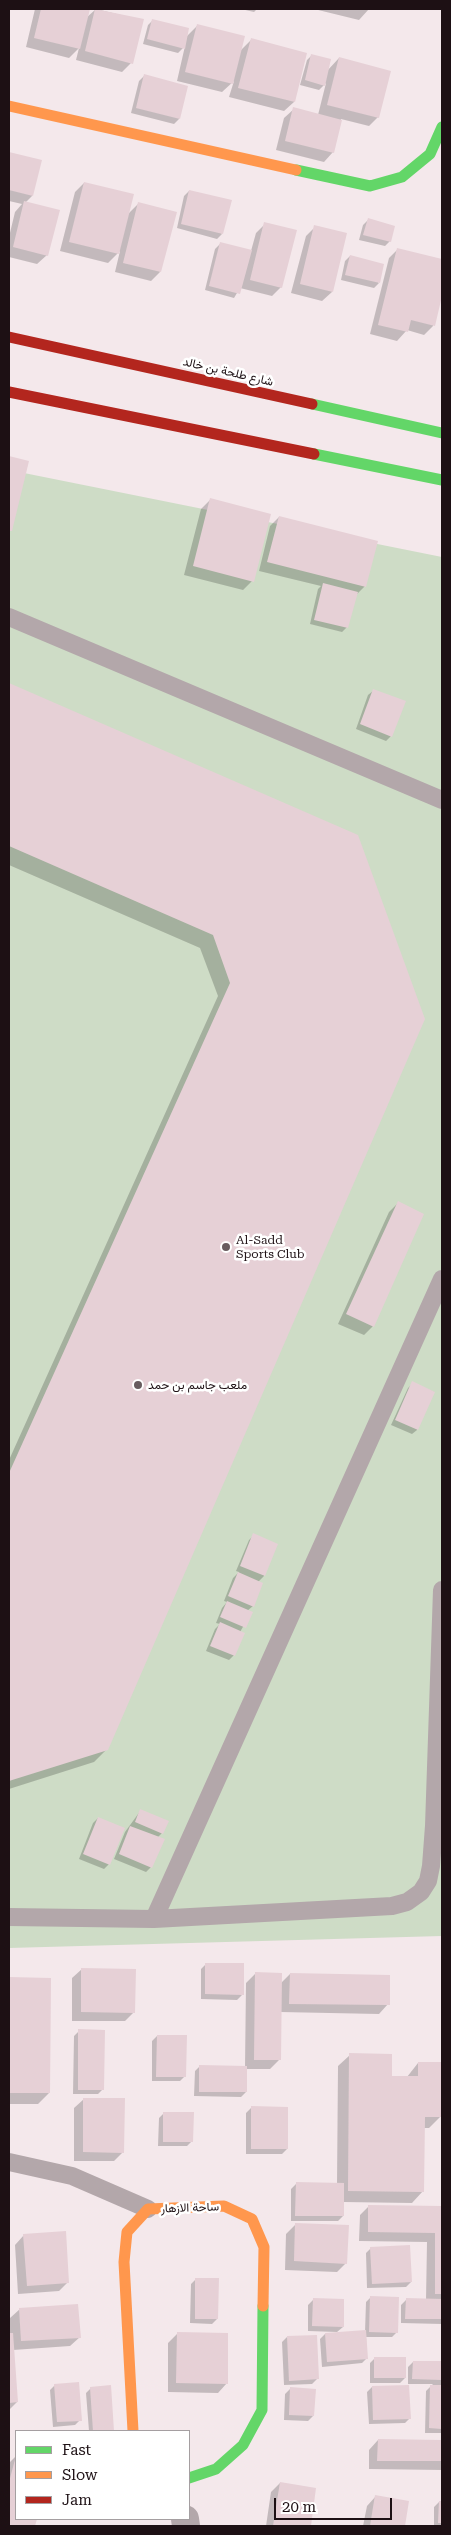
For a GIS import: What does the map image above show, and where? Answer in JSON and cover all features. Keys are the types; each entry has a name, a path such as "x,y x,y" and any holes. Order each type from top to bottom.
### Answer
{"street":[{"path":"9,106 370,186 402,177 430,154 442,127"},
{"name":"شارع طلحة بن خالد","path":"9,337 442,433"},
{"path":"9,392 442,480"},
{"name":"ساحة الازهار","path":"133,2430 124,2262 127,2232 148,2209 224,2206 252,2219 264,2247 262,2410 243,2445 216,2469 190,2478"}],"lane":[{"path":"9,617 442,800"},
{"path":"154,1919 442,1279"},
{"path":"9,1917 154,1919 392,1906 407,1902 421,1892 428,1880 431,1866 441,1709 442,1590"},
{"path":"9,2162 72,2176 148,2209"}],"green space":[{"name":"Al-Sadd Sports Club","path":"9,470 442,557 442,1936 9,1948"}],"building":[{"path":"41,9 90,9 80,49 34,38"},
{"path":"95,9 144,19 133,64 85,51"},
{"path":"152,19 189,28 185,49 147,39"},
{"path":"197,24 245,36 233,84 185,72"},
{"path":"251,38 307,53 295,102 238,88"},
{"path":"311,54 331,59 325,86 305,80"},
{"path":"339,57 391,71 379,118 327,105"},
{"path":"144,74 188,86 180,119 136,108"},
{"path":"293,107 342,120 334,153 285,141"},
{"path":"9,152 42,160 33,196 9,190"},
{"path":"84,182 134,194 119,254 69,242"},
{"path":"189,190 232,200 223,234 181,224"},
{"path":"24,201 60,210 48,256 13,247"},
{"path":"138,202 177,212 161,272 123,263"},
{"path":"368,218 395,226 391,242 363,235"},
{"path":"264,222 297,230 282,288 250,280"},
{"path":"314,225 347,233 333,292 300,284"},
{"path":"220,242 252,250 240,294 209,286"},
{"path":"397,248 442,259 442,296 435,326 411,320 408,332 378,325"},
{"path":"350,255 384,264 380,283 345,275"},
{"path":"9,456 29,461 12,531 9,531"},
{"path":"210,498 271,514 254,582 193,566"},
{"path":"279,516 378,541 366,587 267,562"},
{"path":"323,583 358,592 348,628 314,620"},
{"name":"ملعب جاسم بن حمد","path":"9,683 358,835 425,1019 108,1750 9,1781 9,1473 230,983 213,935 9,846"},
{"path":"373,689 406,701 392,737 360,724"},
{"path":"398,1201 424,1214 374,1327 346,1314"},
{"path":"412,1381 435,1392 418,1430 395,1420"},
{"path":"253,1533 278,1544 265,1576 240,1566"},
{"path":"238,1572 263,1583 254,1607 228,1596"},
{"path":"227,1601 253,1612 246,1628 220,1617"},
{"path":"220,1622 245,1633 235,1656 210,1646"},
{"path":"140,1809 169,1821 163,1834 135,1822"},
{"path":"98,1817 125,1828 110,1865 83,1854"},
{"path":"130,1826 165,1839 152,1868 119,1854"},
{"path":"205,1963 244,1963 244,1995 205,1994"},
{"path":"81,1968 136,1969 135,2013 81,2012"},
{"path":"255,1972 282,1973 281,2060 254,2060"},
{"path":"290,1973 390,1975 390,2005 289,2004"},
{"path":"9,1977 51,1978 50,2093 9,2093"},
{"path":"78,2029 105,2030 104,2090 78,2090"},
{"path":"157,2035 187,2035 186,2077 156,2077"},
{"path":"349,2053 392,2054 392,2076 418,2076 418,2062 442,2062 442,2117 425,2117 424,2192 348,2191"},
{"path":"199,2065 247,2066 247,2092 199,2092"},
{"path":"83,2098 125,2098 124,2153 83,2152"},
{"path":"251,2106 288,2107 288,2149 251,2149"},
{"path":"163,2112 194,2112 193,2142 163,2142"},
{"path":"296,2182 344,2183 344,2216 295,2216"},
{"path":"368,2205 442,2206 442,2294 435,2294 435,2233 368,2232"},
{"path":"295,2223 349,2225 347,2264 294,2261"},
{"path":"66,2231 69,2283 27,2286 23,2234"},
{"path":"410,2245 412,2282 372,2284 370,2247"},
{"path":"195,2278 219,2278 218,2319 195,2319"},
{"path":"370,2296 399,2297 398,2333 369,2332"},
{"path":"313,2298 344,2299 344,2327 312,2326"},
{"path":"406,2298 442,2299 442,2319 405,2319"},
{"path":"78,2304 81,2338 21,2341 19,2308"},
{"path":"366,2330 368,2359 327,2362 325,2333"},
{"path":"177,2332 228,2333 228,2384 176,2383"},
{"path":"9,2333 13,2333 18,2402 9,2403"},
{"path":"317,2335 319,2379 289,2381 287,2336"},
{"path":"374,2357 406,2357 406,2378 374,2378"},
{"path":"413,2361 442,2361 442,2380 412,2379"},
{"path":"79,2382 82,2421 57,2422 54,2384"},
{"path":"111,2385 114,2430 93,2430 90,2387"},
{"path":"409,2385 411,2419 373,2420 372,2386"},
{"path":"430,2385 442,2385 442,2429 429,2428"},
{"path":"290,2387 316,2389 314,2416 289,2415"},
{"path":"378,2439 442,2440 442,2461 377,2461"},
{"path":"15,2460 15,2520 37,2520 35,2526 9,2526 9,2482"},
{"path":"280,2482 316,2488 311,2526 273,2526"},
{"path":"375,2495 409,2501 405,2526 370,2526"},
{"path":"439,2501 442,2501 442,2523 438,2523"}],"traffic: fast":[{"path":"296,170 370,186 402,177 430,154 442,127"},
{"path":"312,404 442,433"},
{"path":"314,454 442,480"},
{"path":"190,2478 216,2469 243,2445 262,2410 263,2306"}],"traffic: slow":[{"path":"9,106 296,170"},
{"path":"133,2430 124,2262 127,2232 148,2209 224,2206 252,2219 264,2247 263,2306"}],"traffic: jam":[{"path":"9,337 312,404"},
{"path":"9,392 314,454"}],"place":[{"name":"Al-Sadd Sports Club","path":"226,1247"},
{"name":"ملعب جاسم بن حمد","path":"138,1385"}]}
